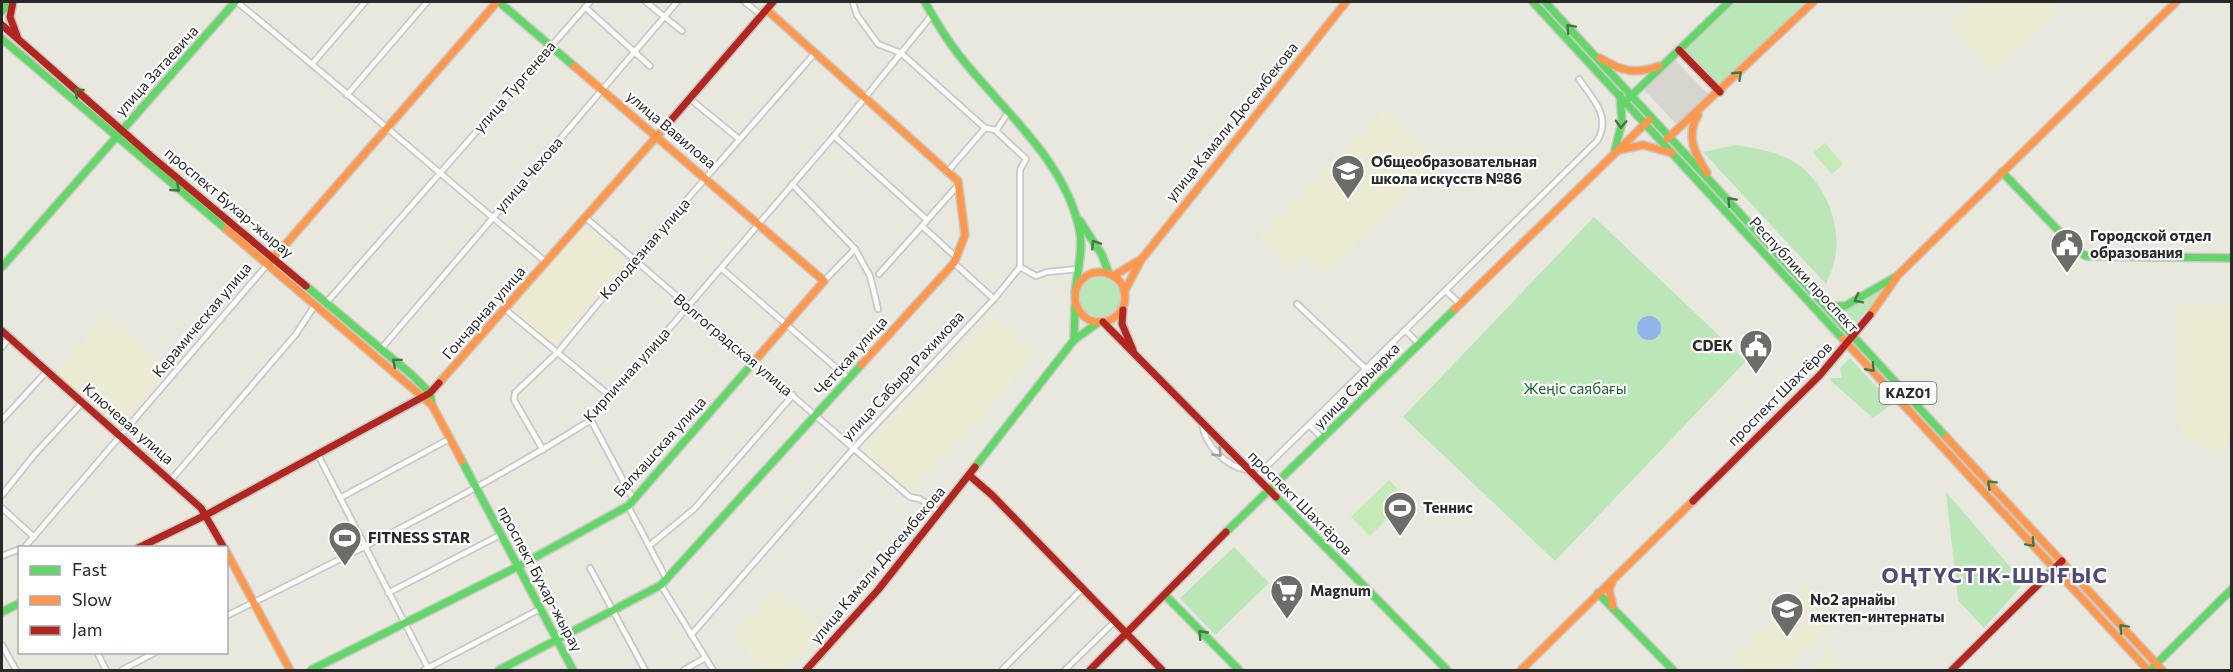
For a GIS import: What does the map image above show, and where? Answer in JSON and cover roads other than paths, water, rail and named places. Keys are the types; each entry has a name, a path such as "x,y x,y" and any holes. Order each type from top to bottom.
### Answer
{"main road":[{"path":"2,11 12,2"},
{"path":"12,2 10,17 19,40"},
{"name":"улица Затаевича","path":"2,267 236,2"},
{"name":"улица Вавилова","path":"498,2 824,281"},
{"name":"Керамическая улица","path":"267,265 498,2"},
{"name":"Гончарная улица","path":"142,546 206,515 428,395 506,310 773,2"},
{"path":"925,2 931,16 959,57 1059,179 1077,216 1102,255 1111,275 1124,292"},
{"name":"улица Камали Дюсембекова","path":"1141,260 1346,2"},
{"name":"Республики проспект","path":"1533,2 1850,343 2149,670 2156,664"},
{"name":"Республики проспект","path":"1545,2 2163,670"},
{"path":"1625,102 1729,2"},
{"path":"1710,178 1693,151 1692,128 1696,117 1813,2"},
{"name":"проспект Шахтёров","path":"1521,670 1850,343 1898,275 2176,2"},
{"path":"764,13 815,52 949,170 960,183"},
{"name":"проспект Бухар-жырау","path":"2,25 122,130 327,302 381,349 428,395 573,670"},
{"name":"проспект Бухар-жырау","path":"2,39 267,265 428,395"},
{"path":"1678,50 1717,95"},
{"path":"1596,56 1621,71 1638,73 1664,64"},
{"path":"1620,95 1622,122 1614,151 1643,145 1672,153"},
{"path":"1663,143 1717,95"},
{"name":"улица Сарыарка","path":"1090,670 1166,596 1209,549 1270,492 1614,151 1652,117"},
{"path":"2002,172 2078,251 2086,256 2232,258"},
{"name":"Четская улица","path":"499,670 614,612 667,580 956,261 965,235 960,183"},
{"path":"1074,340 1080,233 1077,216"},
{"path":"1075,292 1086,276 1100,272 1111,275 1141,260"},
{"path":"1135,355 1122,324 1124,292 1141,260"},
{"path":"1827,306 1845,306 1898,275"},
{"name":"Балхашская улица","path":"310,670 519,566 631,504 753,360 824,281"},
{"path":"1075,301 1083,316 1101,322 1116,316 1124,304"},
{"name":"улица Камали Дюсембекова","path":"806,670 854,619 970,476 1074,340 1101,322"},
{"name":"проспект Шахтёров","path":"1101,322 1446,670"},
{"name":"Ключевая улица","path":"2,331 171,480 206,515 223,546"},
{"path":"970,476 1162,670"},
{"name":"Ключевая улица","path":"228,554 290,670"},
{"path":"1952,670 2062,561"},
{"path":"1613,579 1609,590 1615,610"},
{"path":"2156,664 2232,589"},
{"path":"1598,593 1673,670"},
{"path":"1166,596 1239,670"},
{"path":"2,612 18,604"}],"street":[{"path":"236,2 313,63 347,95 546,262"},
{"path":"313,63 365,2"},
{"path":"347,95 427,2"},
{"name":"улица Тургенева","path":"327,302 590,2"},
{"path":"646,2 682,31"},
{"name":"улица Чехова","path":"381,349 677,2"},
{"path":"745,2 764,13"},
{"path":"854,2 857,15 878,44 901,53 985,128 996,130 1009,146 1026,159 1020,170 1020,267 1036,276 1047,272 1078,269"},
{"path":"585,7 651,66"},
{"name":"Кирпичная улица","path":"228,615 476,486 543,450 591,420 834,136 931,16"},
{"name":"Колодезная улица","path":"543,450 513,396 558,352 634,260 815,52"},
{"path":"1255,477 1585,154 1604,131 1604,121 1598,105 1579,80"},
{"path":"689,98 740,139"},
{"path":"996,130 1007,114"},
{"path":"949,170 985,128"},
{"path":"834,136 927,220"},
{"path":"879,274 960,183"},
{"path":"792,184 855,249 870,276 878,309"},
{"name":"Волгоградская улица","path":"586,218 910,497 920,499 939,512"},
{"path":"922,226 994,299"},
{"name":"Балхашская улица","path":"824,281 855,249"},
{"name":"Керамическая улица","path":"27,546 267,265"},
{"name":"улица Сабыра Рахимова","path":"691,635 854,448 994,299 1020,267"},
{"path":"721,268 848,378"},
{"path":"1446,291 1460,304"},
{"path":"1297,304 1366,369"},
{"path":"171,480 296,334 315,305"},
{"path":"506,310 610,396"},
{"path":"1405,330 1419,344"},
{"path":"2,348 9,338"},
{"path":"2,420 47,371"},
{"path":"649,546 694,509 793,395"},
{"path":"2,495 34,455 83,402"},
{"path":"591,420 667,580"},
{"path":"1309,425 1323,439"},
{"path":"340,498 451,438"},
{"path":"317,453 427,670 540,609"},
{"path":"2,508 34,537"},
{"path":"388,593 502,534"},
{"path":"2,556 18,550"},
{"path":"590,568 645,670"},
{"path":"661,585 714,670"},
{"path":"1002,670 1083,588"},
{"path":"1065,670 1114,622"},
{"path":"2,645 16,670"},
{"path":"98,654 106,670"},
{"path":"122,670 152,654"},
{"path":"684,670 705,658"}],"water":[{"path":"1649,316 1654,317 1660,323 1660,333 1654,339 1649,340 1644,339 1638,333 1637,328 1638,323 1644,317"}],"place":[{"name":"Общеобразовательная школа искусств №86","path":"1348,200"},
{"name":"Городской отдел образования","path":"2067,274"},
{"name":"CDEK","path":"1756,375"},
{"name":"Теннис","path":"1400,537"},
{"name":"FITNESS STAR","path":"345,567"},
{"name":"Magnum","path":"1287,620"},
{"name":"No2 арнайы мектеп-интернаты","path":"1787,638"}],"district":[{"name":"ОҢТҮСТІК-ШЫҒЫС","path":"1995,576"}],"park label":[{"name":"Жеңіс саябағы","path":"1575,389"}]}
